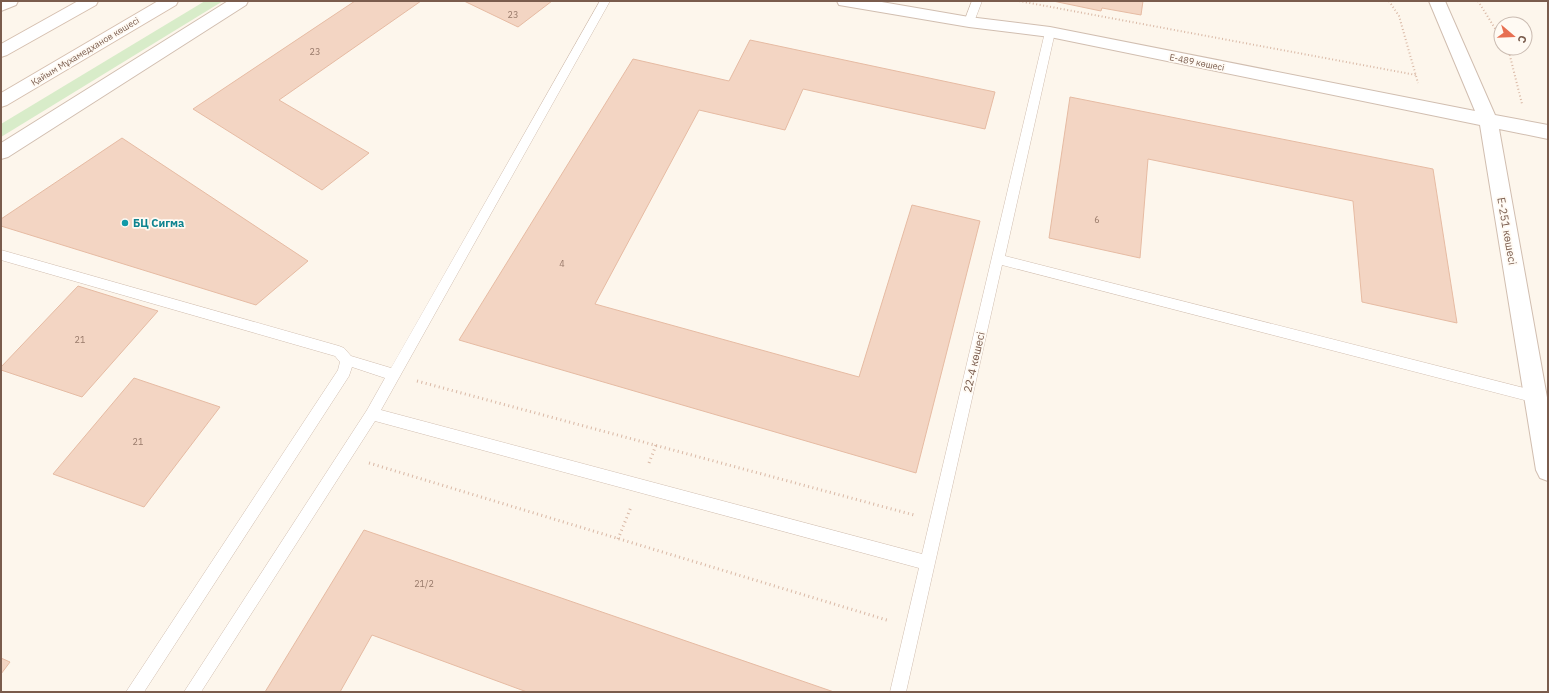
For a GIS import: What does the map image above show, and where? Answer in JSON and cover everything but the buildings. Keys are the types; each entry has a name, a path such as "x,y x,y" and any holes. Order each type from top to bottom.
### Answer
{"street":[{"path":"1,6 10,1"},
{"path":"1,51 90,1"},
{"name":"Қайым Мұхамедханов көшесі","path":"1,101 170,1"},
{"path":"1,152 240,1"},
{"name":"Е-489 көшесі","path":"845,1 969,22 1050,32 1548,132"},
{"name":"Е-251 көшесі","path":"1437,1 1488,120 1548,470"}],"lane":[{"path":"192,692 372,414 605,1"},
{"path":"969,22 977,1"},
{"name":"22-4 көшесі","path":"898,692 1050,32"},
{"path":"1,255 339,352 347,360 395,375"},
{"path":"998,259 1536,397"},
{"path":"134,692 344,372 347,360"},
{"path":"372,414 928,563"}],"path":[{"path":"1020,1 1416,75"},
{"path":"1389,1 1399,16 1427,108"},
{"path":"1478,1 1493,25"},
{"path":"1510,56 1528,128"},
{"path":"395,375 938,521"},
{"path":"345,456 913,627"}],"green space":[{"path":"205,1 223,1 1,137 1,124"}],"place":[{"name":"БЦ Сигма","path":"125,223"}]}
